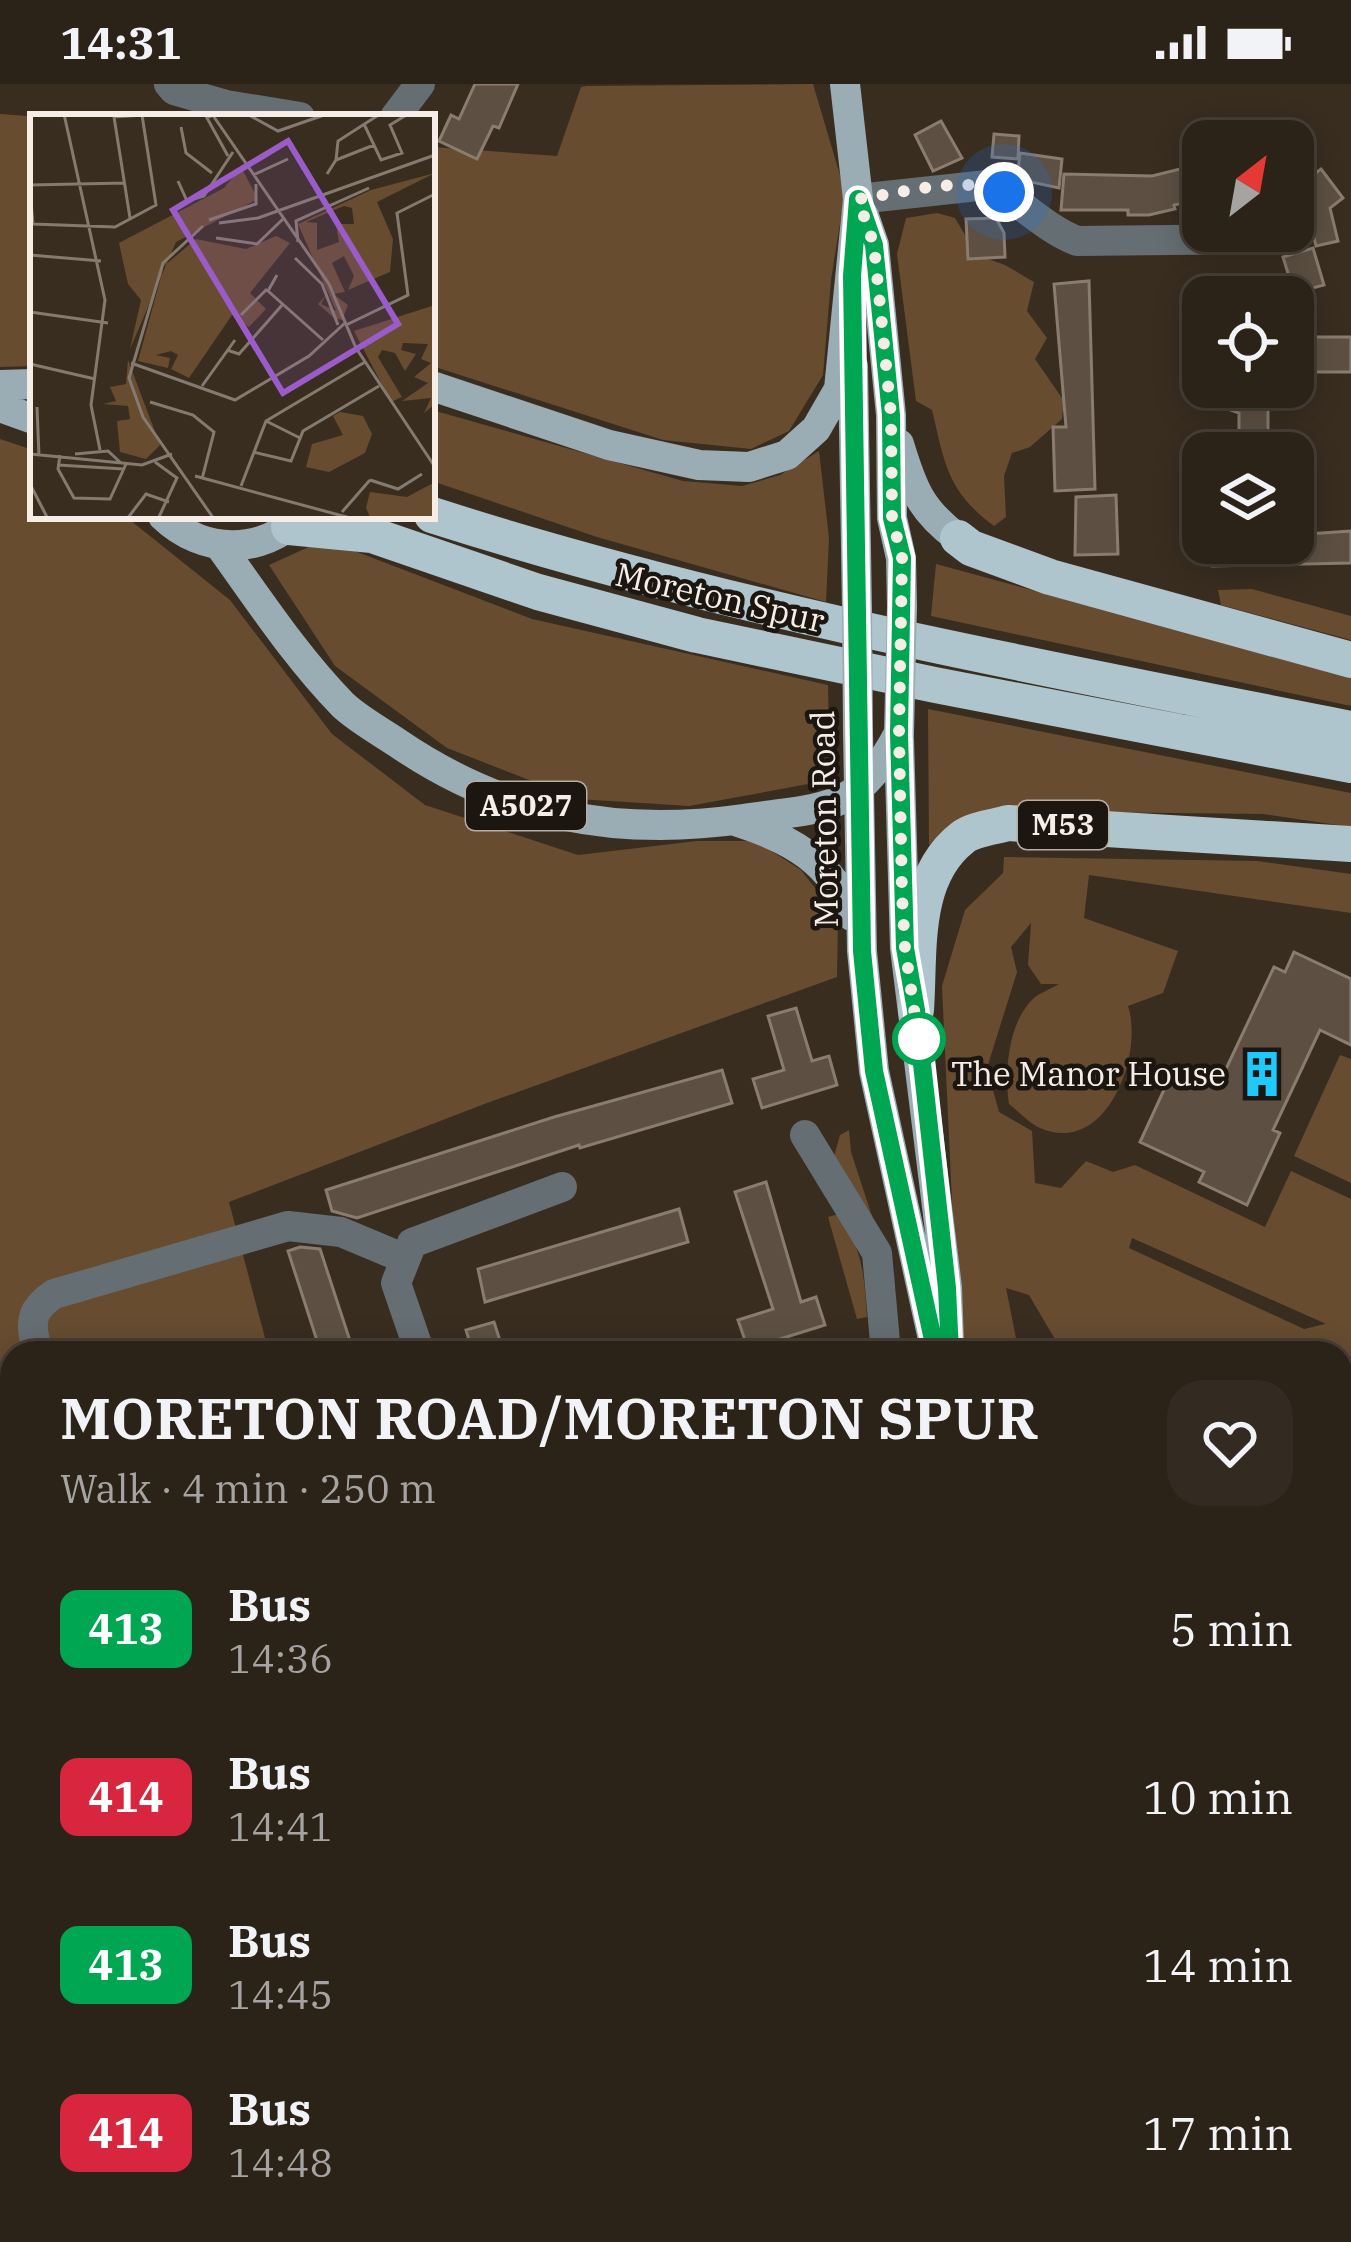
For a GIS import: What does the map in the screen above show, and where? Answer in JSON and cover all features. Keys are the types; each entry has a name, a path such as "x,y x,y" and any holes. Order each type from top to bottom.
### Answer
{"highway":[{"name":"Moreton Spur","path":"435,516 695,592 1351,729"},
{"name":"Moreton Spur","path":"295,522 371,536 538,592 697,635 935,686 1351,765"},
{"path":"958,538 971,548 1050,577 1351,660"},
{"name":"M53","path":"916,1010 923,898 933,876 964,836 1008,823 1351,844"}],"main road":[{"path":"435,387 609,445 699,465 749,467 787,455 816,429 839,389 858,199 845,84"},
{"path":"858,199 874,245 891,415 892,518 902,558 899,733 905,948 916,1010 949,1341"},
{"name":"Moreton Road","path":"852,276 862,944 874,1071 934,1341"},
{"path":"0,386 30,384"},
{"path":"0,407 30,418"},
{"path":"891,415 911,484 932,519 958,538"},
{"path":"167,519 197,540 220,546 256,543 295,522"},
{"path":"857,610 902,558 926,544 958,538"},
{"name":"A5027","path":"220,546 290,644 346,708 419,758 482,791 545,813 598,824 688,826 835,806 858,791"},
{"path":"858,791 882,765 899,733"},
{"name":"A5027","path":"733,820 770,832 840,884 862,944"}],"street":[{"path":"169,84 174,90 226,105 282,114"},
{"path":"396,114 420,84"},
{"path":"858,199 987,185 1077,241 1182,240"},
{"path":"806,1135 877,1252 885,1341"},
{"path":"416,1341 396,1283 412,1243 562,1187"},
{"path":"35,1341 34,1312 54,1294 288,1226 341,1232 403,1258"},
{"path":"883,1313 924,1293"}],"shaded area":[{"path":"813,84 845,192 823,375 789,431 751,449 663,440 435,367 435,147 557,156 581,87"},
{"path":"0,114 30,116 30,366 0,367"},
{"path":"937,213 955,218 977,255 1034,282 1027,311 1047,338 1035,359 1064,401 1062,419 1030,447 1012,453 1004,476 1006,517 994,526 957,488 932,410 916,401 897,254 906,218"},
{"path":"435,411 683,481 742,486 780,475 819,451 829,538 826,602 597,537 435,482"},
{"path":"0,439 30,449 30,519 129,519 230,600 332,734 425,805 578,855 697,841 756,841 801,870 838,918 837,977 229,1202 266,1341 0,1341"},
{"path":"313,545 352,550 532,619 828,685 830,780 689,806 578,799 447,748 335,666 269,565"},
{"path":"936,564 1351,677 1351,706 931,616"},
{"path":"1252,589 1351,616 1351,640 1221,605 1218,590"},
{"path":"928,709 1351,793 1351,827 1263,814 996,811 929,845"},
{"path":"1004,857 1257,861 1351,874 1351,913 1089,875 1084,918 1178,951 1163,993 1128,1006 1130,1050 1115,1096 1084,1128 1063,1133 1036,1126 1009,1104 1008,1064 1018,1021 1033,999 1059,984 1041,984 1028,965 1031,923 1011,947 1017,972 987,1068 999,1112 1032,1131 1035,1183 1061,1188 1086,1161 1113,1172 1135,1165 1265,1227 1291,1171 1351,1199 1351,1341 1056,1341 1029,1295 1006,1288 1017,1341 958,1341 942,986 965,910 1003,873","holes":["1132,1238 1325,1324 1304,1329 1129,1248"]},
{"path":"1340,1055 1351,1059 1351,1183 1294,1156"},
{"path":"849,1130 851,1152 873,1219 833,1160 840,1135"},
{"path":"839,1214 861,1263 867,1317 857,1319 828,1217"}],"building":[{"path":"475,84 518,84 499,128 493,126 477,159 439,141 451,115 459,119"},
{"path":"941,121 962,158 933,171 915,135"},
{"path":"994,134 1019,136 1018,159 992,157"},
{"path":"1020,153 1062,159 1059,188 1017,179"},
{"path":"1182,168 1182,203 1149,215 1128,215 1128,210 1061,210 1064,174 1152,176"},
{"path":"1321,169 1343,198 1330,208 1338,241 1316,246 1314,238 1314,174"},
{"path":"996,218 1004,233 1005,257 968,259 966,219"},
{"path":"1314,251 1324,285 1314,288 1314,276 1289,276 1283,257"},
{"path":"1089,281 1095,489 1055,491 1053,427 1066,427 1054,284"},
{"path":"1314,337 1351,337 1351,372 1314,372"},
{"path":"1225,408 1268,408 1268,432 1239,432 1239,413"},
{"path":"1116,495 1118,554 1075,555 1076,497"},
{"path":"1351,531 1351,563 1314,564 1314,534"},
{"path":"1212,564 1305,564 1212,566"},
{"name":"The Manor House","path":"1294,952 1351,979 1351,1045 1320,1030 1273,1130 1280,1133 1247,1205 1199,1182 1204,1172 1140,1142 1174,1068 1217,1088 1274,967 1285,972"},
{"path":"796,1008 812,1061 829,1056 837,1085 762,1108 753,1079 784,1070 768,1016"},
{"path":"722,1070 732,1103 579,1145 357,1218 332,1211 326,1190 554,1117"},
{"path":"766,1182 801,1302 816,1297 825,1325 774,1341 745,1341 738,1320 773,1309 735,1192"},
{"path":"679,1209 688,1242 485,1302 478,1269"},
{"path":"320,1249 350,1341 317,1341 288,1251"},
{"path":"494,1322 500,1341 469,1341 466,1330"}],"bus line":[{"name":"413","path":"934,1341 874,1071 862,951 852,276 858,199 874,245 891,415 892,518 902,558 899,733 905,948 916,1010 949,1341"}],"place":[{"name":"The Manor House","path":"1262,1074"}],"route":[{"path":"919,1039 921,1057 902,895 902,558 892,518 891,415 874,245 858,199 959,186 987,185 1004,192"}]}
